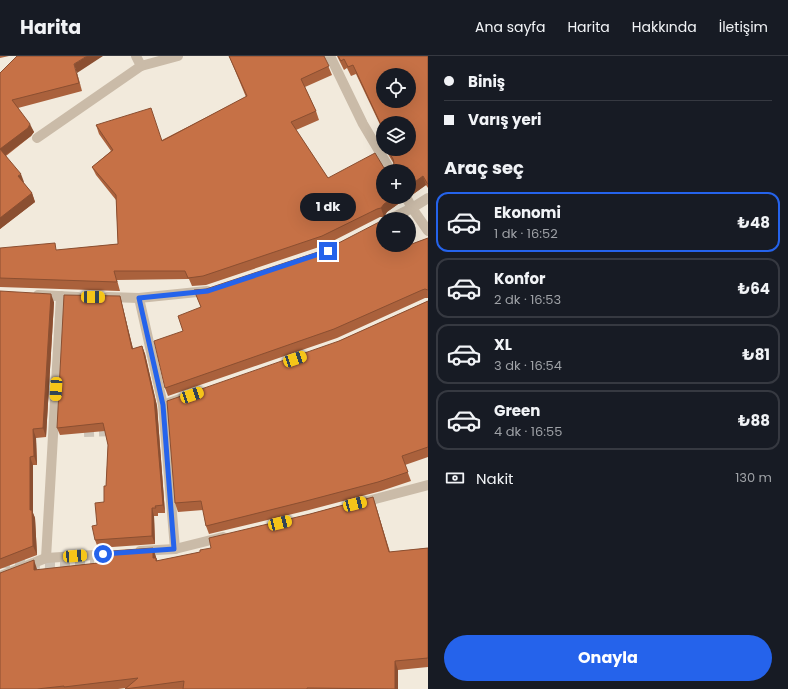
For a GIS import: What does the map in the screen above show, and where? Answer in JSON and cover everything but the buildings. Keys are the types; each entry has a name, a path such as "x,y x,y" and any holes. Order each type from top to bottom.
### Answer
{"street":[{"path":"136,56 140,66"},
{"path":"37,138 140,66 178,56"},
{"path":"330,56 363,124 387,164"},
{"path":"404,212 428,198"},
{"path":"410,204 428,230"},
{"path":"100,297 139,298 208,291 215,288"},
{"path":"31,294 85,297"},
{"path":"46,558 62,296"},
{"path":"139,298 163,405 174,549"},
{"path":"163,405 192,395"},
{"path":"347,506 428,485"},
{"path":"0,576 46,558 174,549 235,534"}],"tunnel":[{"path":"84,432 118,431"},
{"path":"0,563 94,565"}],"route":[{"path":"103,554 174,549 163,405 139,298 208,291 328,251"}]}
